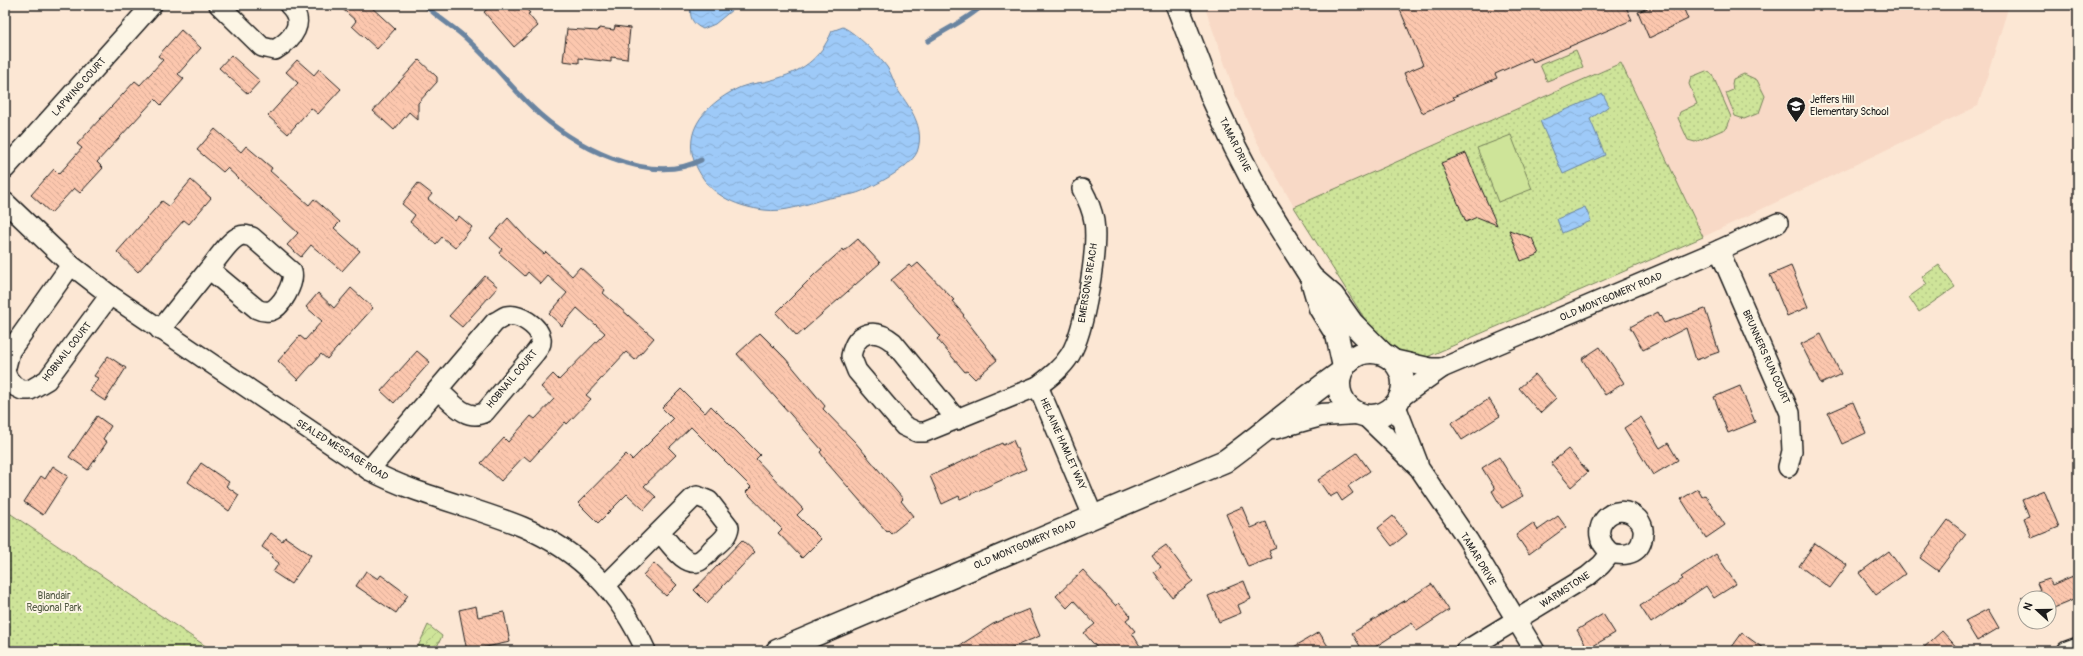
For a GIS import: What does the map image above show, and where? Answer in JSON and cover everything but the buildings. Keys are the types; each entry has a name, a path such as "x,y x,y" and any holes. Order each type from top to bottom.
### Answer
{"street":[{"name":"LAPWING COURT","path":"5,169 152,5"},
{"path":"226,7 262,47 275,50 295,32 299,24 298,17 289,5"},
{"name":"TAMAR DRIVE","path":"1177,5 1213,99 1235,147 1263,201 1310,277 1320,308 1337,335 1342,370"},
{"name":"EMERSONS REACH","path":"1038,386 1054,374 1071,354 1085,313 1095,242 1094,221 1090,204 1082,190"},
{"path":"5,202 70,265"},
{"name":"OLD MONTGOMERY ROAD","path":"1398,402 1442,368 1719,250 1778,223"},
{"name":"BRUNNERS RUN COURT","path":"1719,250 1790,413 1792,451 1788,467"},
{"name":"HOBNAIL COURT","path":"70,265 10,351 6,362 5,372 8,379 14,386 22,390 30,390 47,380 110,295"},
{"name":"SEALED MESSAGE ROAD","path":"70,265 160,330 369,470 386,479 433,498 523,527 548,540 573,556 590,568 606,585 622,607 646,651"},
{"path":"160,330 209,270"},
{"name":"TAMAR DRIVE","path":"1310,277 1333,296 1352,323 1386,356"},
{"name":"HOBNAIL COURT","path":"369,470 495,322 506,316 514,317 526,320 538,332 541,339 540,346 484,412 479,415 474,416 467,414 438,390"},
{"name":"HELAINE HAMLET WAY","path":"957,420 893,342 887,337 880,334 867,334 856,342 851,356 857,371 904,426 910,430 925,432 957,420 1038,386 1093,516"},
{"path":"1370,352 1386,356 1399,368 1403,378 1398,402 1385,414 1375,416 1360,415 1348,407 1342,399 1339,389 1342,370 1350,360 1359,354 1370,352"},
{"name":"OLD MONTGOMERY ROAD","path":"1386,356 1431,368 1442,368"},
{"name":"OLD MONTGOMERY ROAD","path":"777,651 1225,461 1269,429 1310,393 1342,370"},
{"name":"TAMAR DRIVE","path":"1398,402 1419,468"},
{"name":"OLD MONTGOMERY ROAD","path":"1269,429 1321,415 1360,415"},
{"name":"TAMAR DRIVE","path":"1360,415 1419,468 1468,540 1535,651"},
{"path":"606,585 660,532"},
{"name":"WARMSTONE","path":"1465,651 1588,576 1601,565 1611,553"},
{"path":"2067,651 2078,647"}],"shaded area":[{"name":"Jeffers Hill Elementary School","path":"1204,5 2009,5 1978,106 1703,237 1621,63 1294,207 1256,140 1236,96"}],"green space":[{"path":"1576,50 1583,67 1547,81 1540,65"},
{"path":"1621,63 1703,237 1397,370 1294,207"},
{"path":"1706,71 1712,74 1731,117 1727,128 1695,142 1688,140 1678,118 1680,112 1697,104 1689,84 1691,77"},
{"path":"1744,74 1757,80 1765,96 1759,113 1744,119 1735,116 1726,93 1733,90 1733,79"},
{"path":"1511,135 1532,189 1498,202 1477,148"},
{"path":"1939,265 1955,287 1919,312 1909,297 1927,284 1922,277"},
{"name":"Blandair Regional Park","path":"5,510 213,651 5,651"},
{"path":"428,625 442,636 435,651 416,651"}],"water":[{"path":"691,5 738,5 715,24 703,29 696,25 692,20 690,13"},
{"path":"843,27 854,34 878,56 889,70 897,89 912,112 918,126 919,141 918,149 915,155 903,168 862,191 787,209 772,211 755,209 728,200 720,195 706,183 696,167 692,153 692,139 694,130 703,114 717,101 741,87 782,77 801,69 822,50 832,31"},
{"path":"1603,94 1609,106 1590,119 1605,155 1563,174 1540,121"},
{"path":"1585,207 1591,221 1562,233 1557,219"},
{"path":"2078,303 2078,341 2074,331 2073,322 2074,313"}],"waterway":[{"path":"425,5 470,42 525,100 549,122 568,136 589,148 612,158 635,165 658,168 680,167 701,160"},
{"path":"928,41 963,20 983,5"}],"place":[{"name":"Jeffers Hill Elementary School","path":"1796,123"}]}
